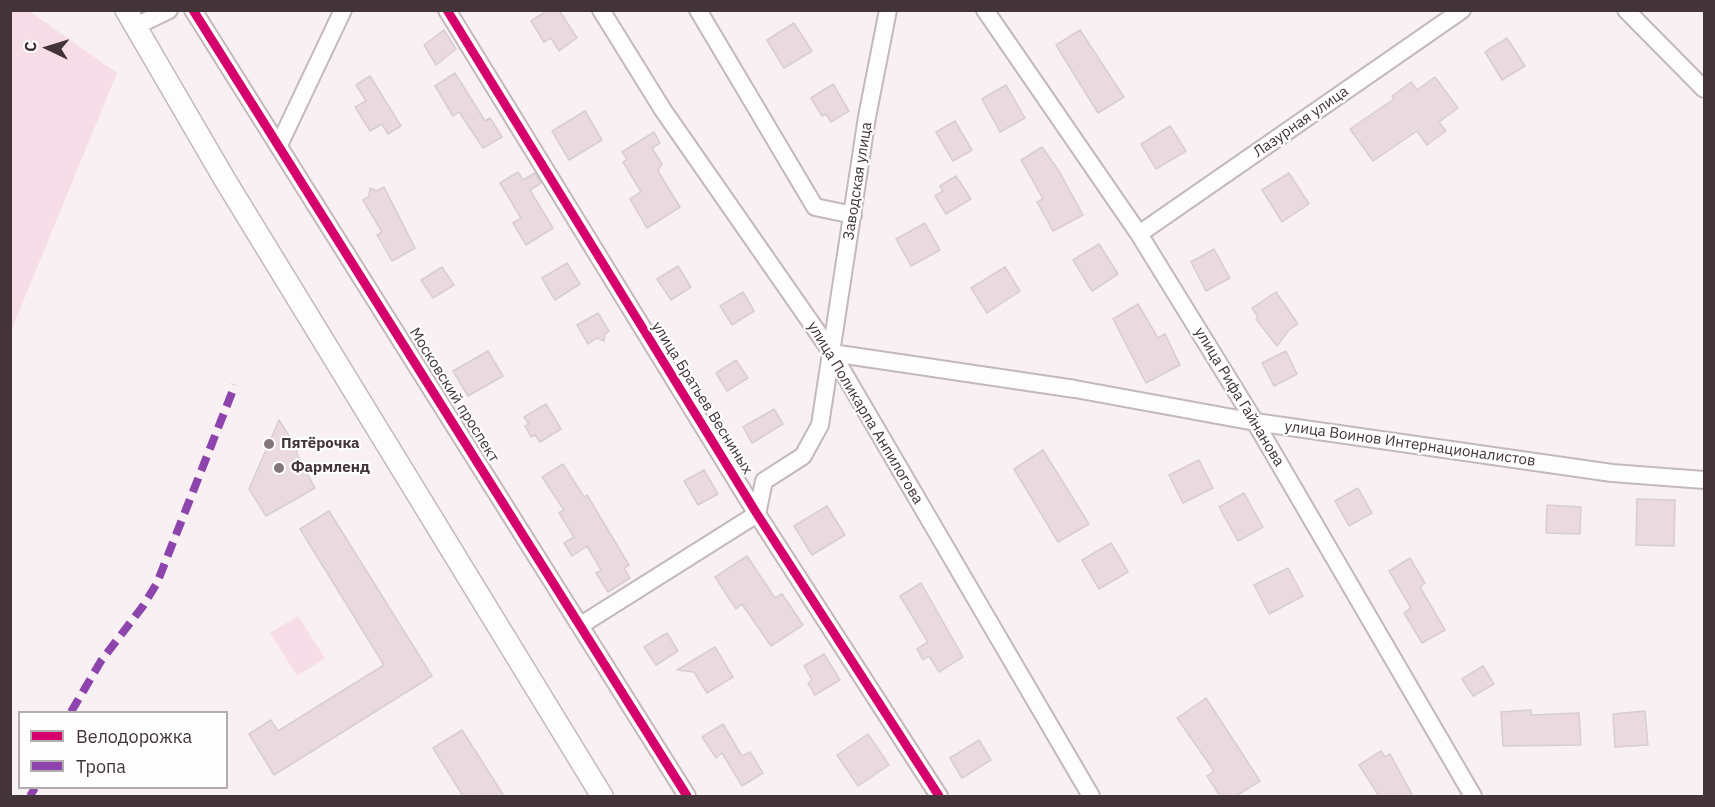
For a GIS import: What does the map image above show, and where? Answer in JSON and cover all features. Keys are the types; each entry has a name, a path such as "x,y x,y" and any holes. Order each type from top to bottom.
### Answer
{"main road":[{"path":"131,18 232,190 602,796"}],"street":[{"path":"131,18 169,10"},
{"name":"Московский проспект","path":"193,10 687,796"},
{"path":"279,144 343,10"},
{"name":"улица Братьев Весниных","path":"447,10 757,514 939,796"},
{"name":"улица Поликарпа Анпилогова","path":"600,10 663,110 832,352 1091,796"},
{"path":"698,10 815,207 853,215"},
{"name":"Заводская улица","path":"757,514 764,481 803,456 820,425 888,10"},
{"name":"улица Рифа Гайнанова","path":"985,10 1139,234 1255,422 1473,796"},
{"name":"Лазурная улица","path":"1139,234 1462,10"},
{"path":"1626,10 1704,89"},
{"name":"улица Воинов Интернационалистов","path":"832,352 1075,389 1255,422 1612,473 1704,480"},
{"path":"581,625 757,514"}],"shaded area":[{"path":"10,11 29,11 117,73 11,331"},
{"path":"298,616 325,658 297,676 270,633"}],"building":[{"path":"548,10 559,10 577,38 559,51 551,38 544,42 531,21"},
{"path":"794,23 812,51 784,68 767,40"},
{"path":"444,30 456,49 436,65 424,45"},
{"path":"1080,30 1124,97 1098,113 1056,45"},
{"path":"1507,38 1525,66 1502,80 1485,52"},
{"path":"455,73 485,121 490,118 502,137 483,148 459,112 453,116 435,86"},
{"path":"370,76 401,126 388,134 382,124 370,131 355,107 366,101 356,85"},
{"path":"1435,77 1458,108 1439,122 1446,131 1427,145 1417,131 1373,161 1350,129 1394,99 1392,96 1411,82 1417,90"},
{"path":"833,84 849,111 831,122 826,114 822,116 811,98"},
{"path":"1006,85 1025,118 1000,132 982,99"},
{"path":"585,111 602,140 569,160 552,131"},
{"path":"955,121 972,150 953,161 936,132"},
{"path":"1170,126 1186,151 1156,169 1141,144"},
{"path":"654,132 660,143 652,148 662,164 658,171 680,207 647,228 630,199 641,192 623,162 627,159 622,152"},
{"path":"1042,147 1059,171 1083,215 1053,231 1037,202 1043,199 1021,160"},
{"path":"518,172 523,180 535,173 541,183 530,190 553,228 526,245 513,223 521,218 500,183"},
{"path":"1289,173 1309,204 1282,222 1262,190"},
{"path":"956,176 971,199 946,214 935,196 943,191 940,186"},
{"path":"384,187 415,248 392,261 377,235 382,232 363,200 369,196 370,188 377,191"},
{"path":"925,223 940,250 911,266 896,239"},
{"path":"1099,244 1118,274 1092,291 1073,260"},
{"path":"1214,249 1230,278 1206,291 1191,262"},
{"path":"567,263 580,284 555,300 542,278"},
{"path":"678,266 691,287 671,300 657,279"},
{"path":"442,267 454,285 433,298 421,280"},
{"path":"1005,267 1020,291 987,313 971,288"},
{"path":"743,292 754,311 732,325 720,306"},
{"path":"1276,292 1298,324 1289,330 1277,346 1256,319 1258,317 1252,308"},
{"path":"1138,304 1158,338 1165,334 1180,365 1146,383 1113,319"},
{"path":"598,313 609,331 605,334 604,341 597,338 588,344 577,325"},
{"path":"488,351 503,376 468,396 453,371"},
{"path":"1286,351 1297,374 1274,386 1262,363"},
{"path":"736,360 748,378 727,391 716,373"},
{"path":"546,404 561,429 540,442 535,435 531,437 525,426 529,424 524,417"},
{"path":"774,409 783,424 752,443 743,427"},
{"path":"279,420 298,450 296,452 315,488 266,516 249,489"},
{"path":"1043,450 1089,524 1058,542 1014,469"},
{"path":"1199,460 1213,488 1183,503 1169,475"},
{"path":"563,464 584,497 587,495 629,565 624,568 630,578 608,592 596,573 601,570 587,546 572,556 564,543 574,537 559,513 564,510 542,477"},
{"path":"704,470 718,494 698,505 684,481"},
{"path":"1358,488 1372,513 1349,526 1335,501"},
{"path":"1244,493 1263,527 1238,541 1219,507"},
{"path":"1637,499 1675,500 1674,546 1636,545"},
{"path":"1547,505 1581,507 1580,534 1546,533"},
{"path":"827,506 845,535 812,555 794,526"},
{"path":"329,511 432,676 274,775 249,734 271,720 278,731 384,665 300,529"},
{"path":"1111,543 1128,572 1099,589 1082,560"},
{"path":"747,556 775,598 782,594 803,625 771,646 742,604 736,609 715,577"},
{"path":"1410,558 1425,583 1420,587 1445,630 1422,643 1404,613 1411,608 1389,571"},
{"path":"1288,568 1303,596 1269,614 1254,585"},
{"path":"921,583 963,657 939,672 929,656 923,660 917,649 928,642 900,596"},
{"path":"667,633 678,651 656,665 644,647"},
{"path":"715,647 733,677 707,693 694,672 677,670"},
{"path":"824,654 840,680 815,695 808,683 812,680 804,666"},
{"path":"1483,666 1494,684 1473,696 1462,679"},
{"path":"1206,698 1260,781 1236,796 1220,796 1207,776 1214,771 1177,718"},
{"path":"1531,710 1531,715 1579,713 1581,745 1503,746 1501,712"},
{"path":"1645,711 1648,745 1615,747 1613,714"},
{"path":"723,724 742,756 750,752 763,773 742,786 722,753 716,758 702,737"},
{"path":"462,730 504,796 463,796 433,748"},
{"path":"868,734 889,765 858,786 837,755"},
{"path":"979,740 991,760 962,778 950,758"},
{"path":"1381,751 1385,757 1390,754 1413,796 1379,796 1359,765"}],"marked path":[{"path":"72,711 101,661 143,606 157,583 235,385"},
{"path":"30,796 34,789"}],"cycle path":[{"path":"193,10 687,796"},
{"path":"447,10 757,514 939,796"}],"place":[{"name":"Пятёрочка","path":"269,444"},
{"name":"Фармленд","path":"279,468"}]}
